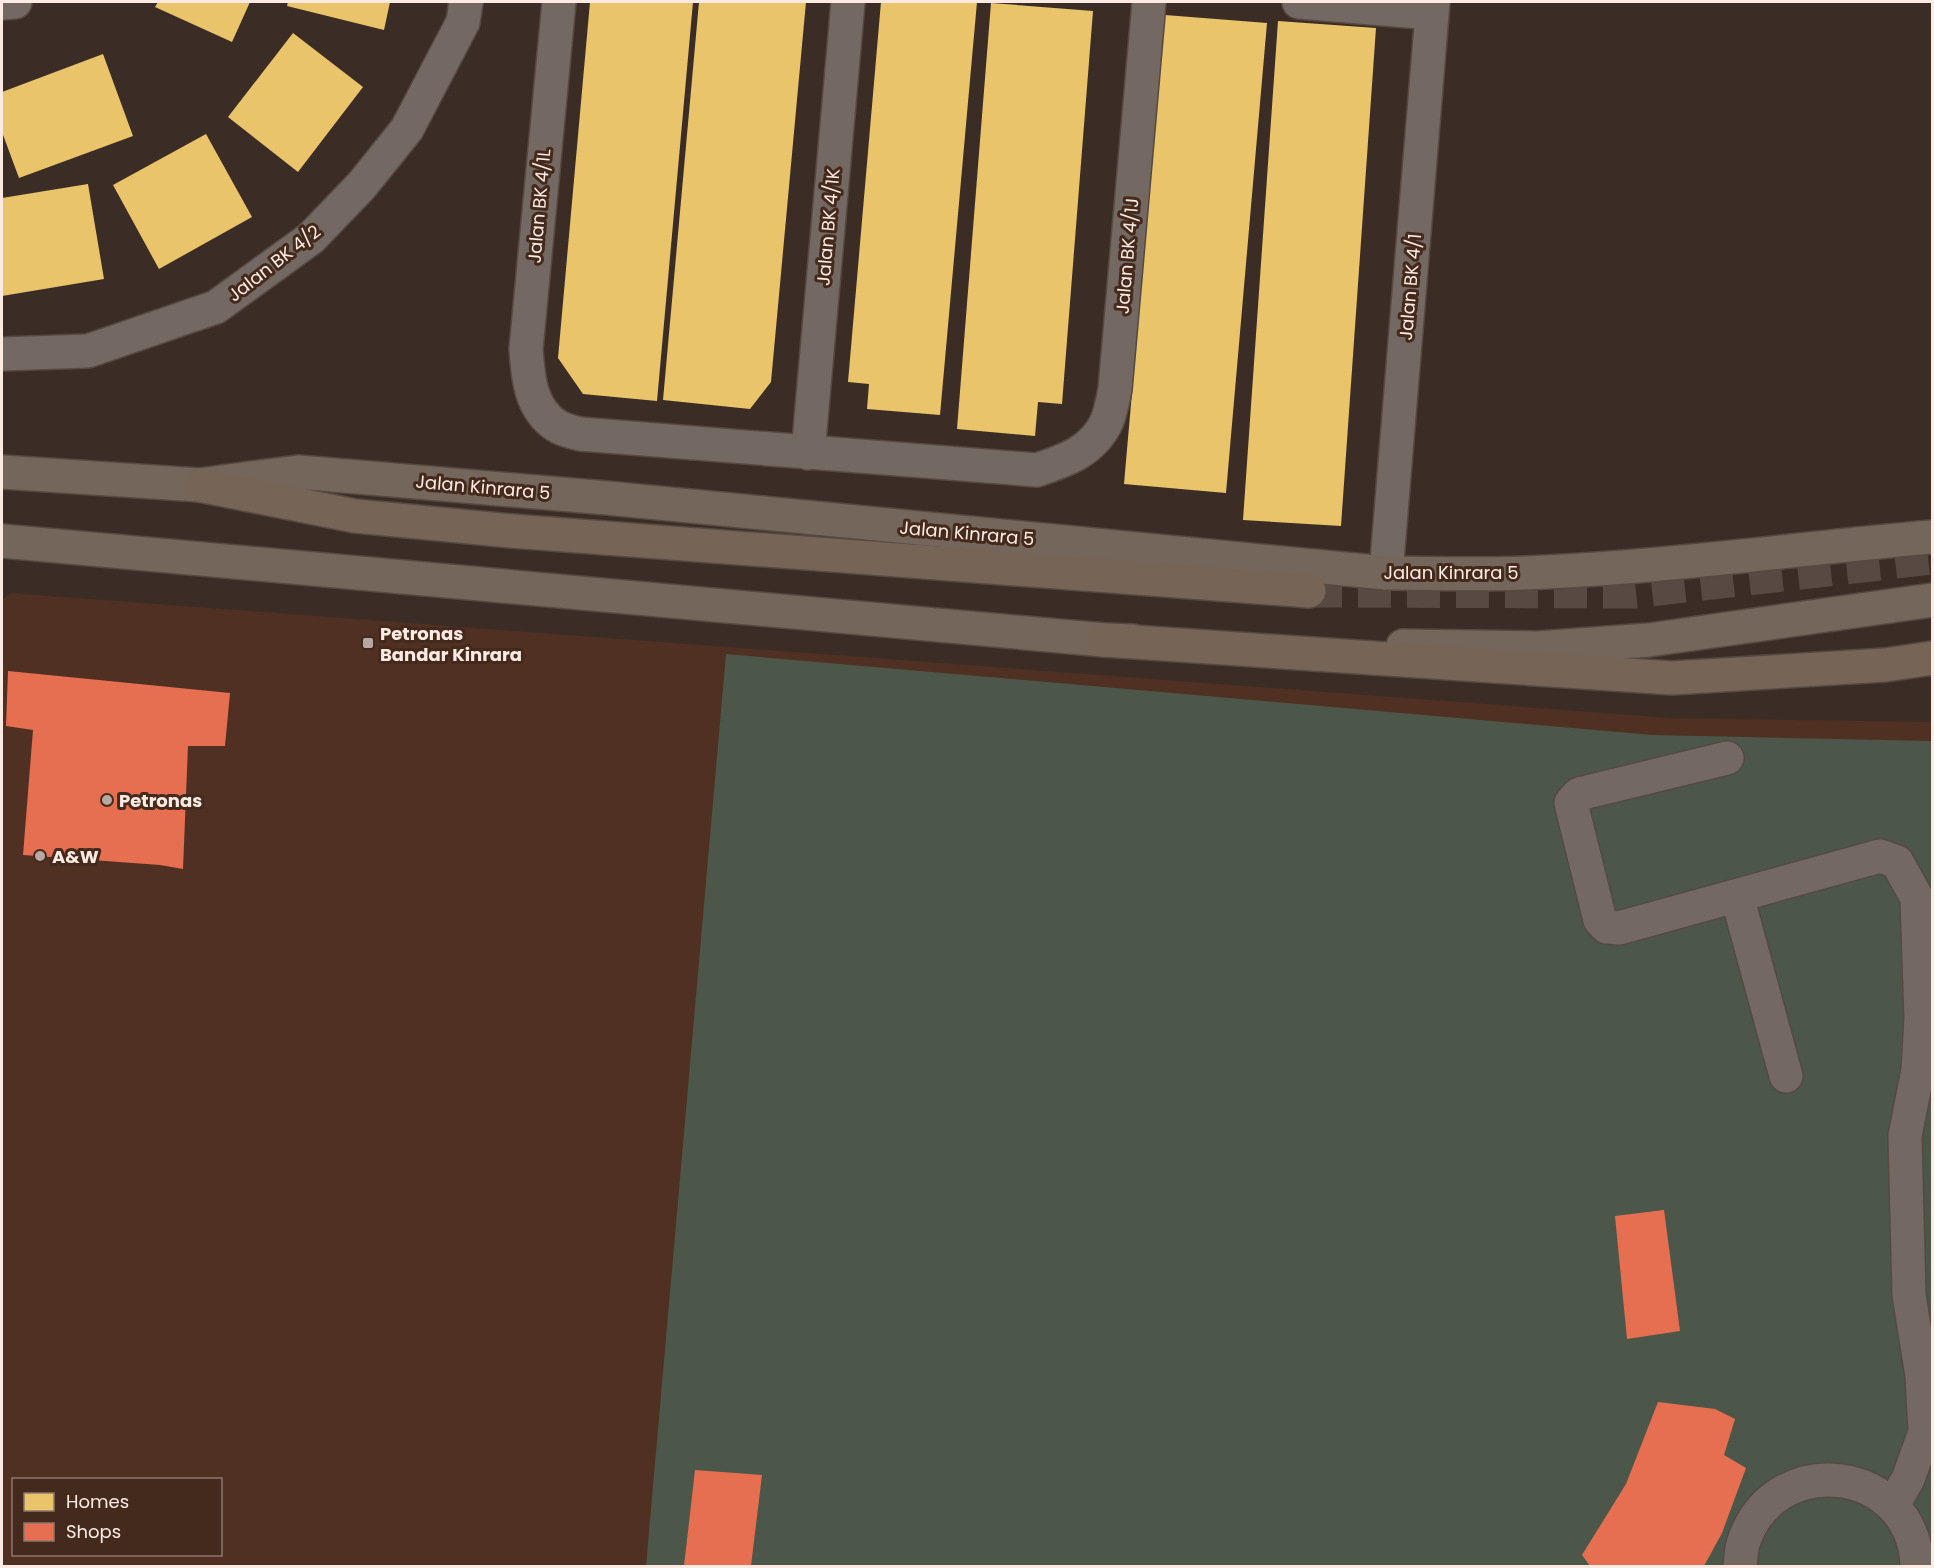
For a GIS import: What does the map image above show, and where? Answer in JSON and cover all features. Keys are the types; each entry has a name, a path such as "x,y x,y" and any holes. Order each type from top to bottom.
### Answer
{"highway":[{"path":"199,485 355,516 467,527 1309,591"},
{"path":"1104,640 1672,678 1885,665 1932,658"}],"main road":[{"name":"Jalan Kinrara 5","path":"2,472 199,485 298,472 619,499 1386,573 1546,572 1702,560 1932,537"},
{"path":"6,544 1104,640 1538,648 1649,640 1932,600"}],"street":[{"path":"2,3 15,2"},
{"name":"Jalan BK 4/2","path":"2,354 88,351 216,307 311,238 362,185 406,129 463,22 466,2"},
{"name":"Jalan BK 4/1L","path":"558,2 526,349 528,380 538,409 557,427 580,434 808,453"},
{"name":"Jalan BK 4/1K","path":"808,453 848,2"},
{"name":"Jalan BK 4/1J","path":"808,453 1037,470 1069,460 1093,443 1108,420 1116,389 1149,2"},
{"path":"1299,2 1433,8"},
{"name":"Jalan BK 4/1","path":"1386,573 1433,8"},
{"path":"1727,758 1579,794 1571,803 1600,920 1607,927 1619,928 1880,856 1897,862 1917,898 1921,1018 1918,1070 1905,1136 1908,1295 1922,1376 1925,1432 1908,1479 1893,1505"},
{"path":"1737,896 1786,1076"},
{"path":"1740,1566 1743,1545 1754,1520 1771,1500 1794,1486 1820,1479 1846,1480 1871,1489 1893,1505 1909,1527 1917,1552 1917,1566"}],"shaded area":[{"path":"10,593 1671,718 1932,722 1932,1566 2,1566 2,600"}],"green space":[{"path":"726,654 1653,735 1932,741 1932,1566 646,1566"}],"building: Homes":[{"path":"158,2 250,2 232,42 155,7"},
{"path":"288,2 390,2 384,30 287,6"},
{"path":"590,2 693,2 657,401 583,394 558,358"},
{"path":"699,2 806,2 771,382 750,409 663,400"},
{"path":"881,2 977,2 940,415 867,409 869,384 848,382"},
{"path":"991,3 1093,11 1062,404 1038,402 1035,436 957,429"},
{"path":"1165,15 1267,23 1226,493 1124,484"},
{"path":"1278,21 1376,28 1341,526 1243,520"},
{"path":"293,33 363,87 298,172 228,117"},
{"path":"103,54 133,136 19,178 2,132 2,92"},
{"path":"206,134 252,217 159,269 113,185"},
{"path":"88,184 104,279 2,296 2,198"}],"building: Shops":[{"name":"Petronas","path":"8,671 230,693 225,746 188,746 183,869 160,865 23,855 33,730 6,726"},
{"path":"1664,1210 1680,1331 1627,1339 1615,1216"},
{"path":"1658,1402 1715,1409 1735,1419 1724,1455 1746,1468 1722,1533 1704,1566 1590,1566 1582,1555 1626,1484"},
{"path":"695,1470 762,1475 751,1566 684,1566"}],"tunnel":[{"path":"1309,591 1634,592 1932,558"}],"place":[{"name":"Petronas Bandar Kinrara","path":"368,643"},
{"name":"Petronas","path":"107,800"},
{"name":"A&W","path":"40,856"}]}
